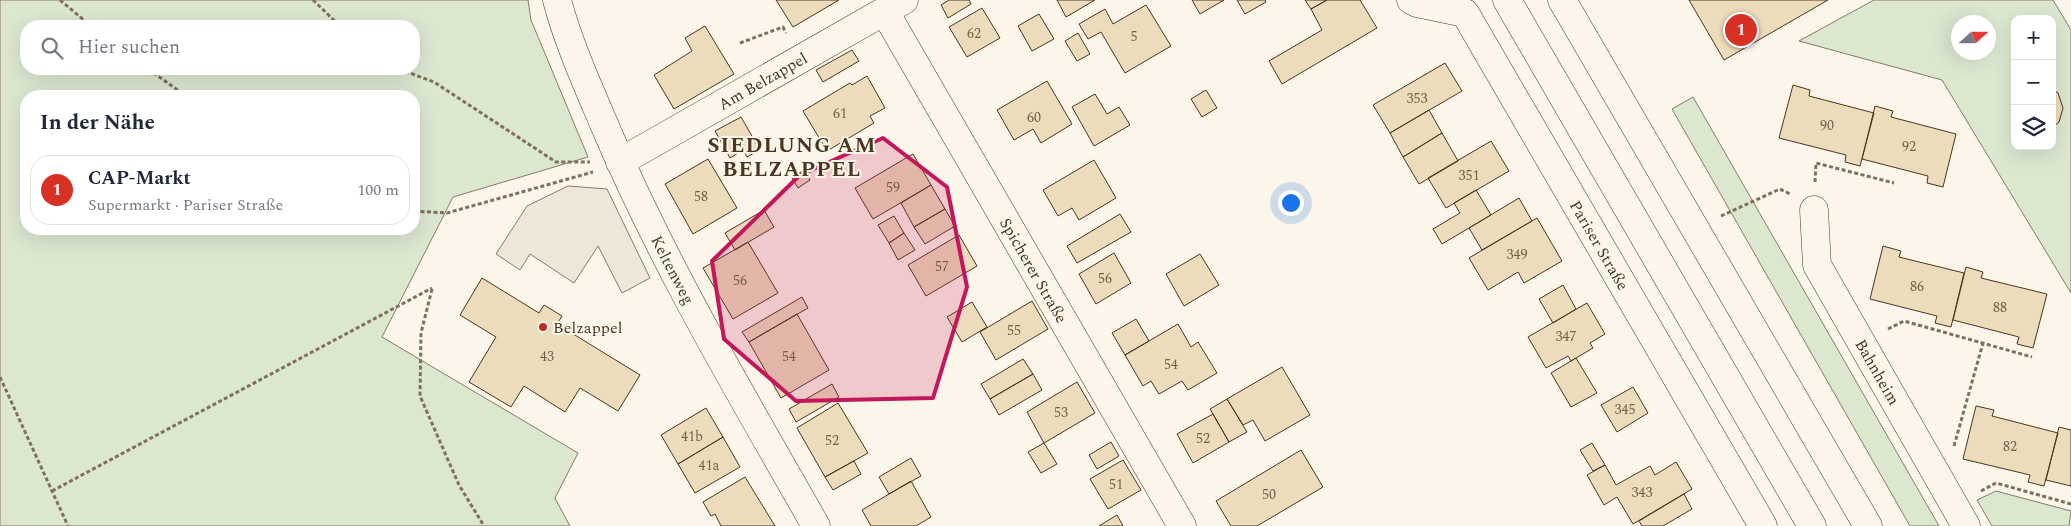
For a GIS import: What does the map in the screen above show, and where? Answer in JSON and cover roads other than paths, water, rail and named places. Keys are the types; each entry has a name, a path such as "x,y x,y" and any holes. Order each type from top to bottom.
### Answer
{"street":[{"name":"Keltenweg","path":"557,0 579,64 620,162 662,252 704,330 816,526"},
{"name":"Pariser Straße","path":"1410,0 1466,13 1762,526"},
{"path":"1507,0 1812,526"},
{"path":"1562,0 1868,526"},
{"name":"Am Belzappel","path":"620,162 895,6"},
{"name":"Spicherer Straße","path":"895,6 1182,526"},
{"name":"Bahnheim","path":"1814,210 1817,265 1954,506"}],"place":[{"name":"CAP-Markt","path":"1741,30"},
{"name":"Belzappel","path":"543,327"}],"district":[{"name":"SIEDLUNG AM BELZAPPEL","path":"792,157"}]}
